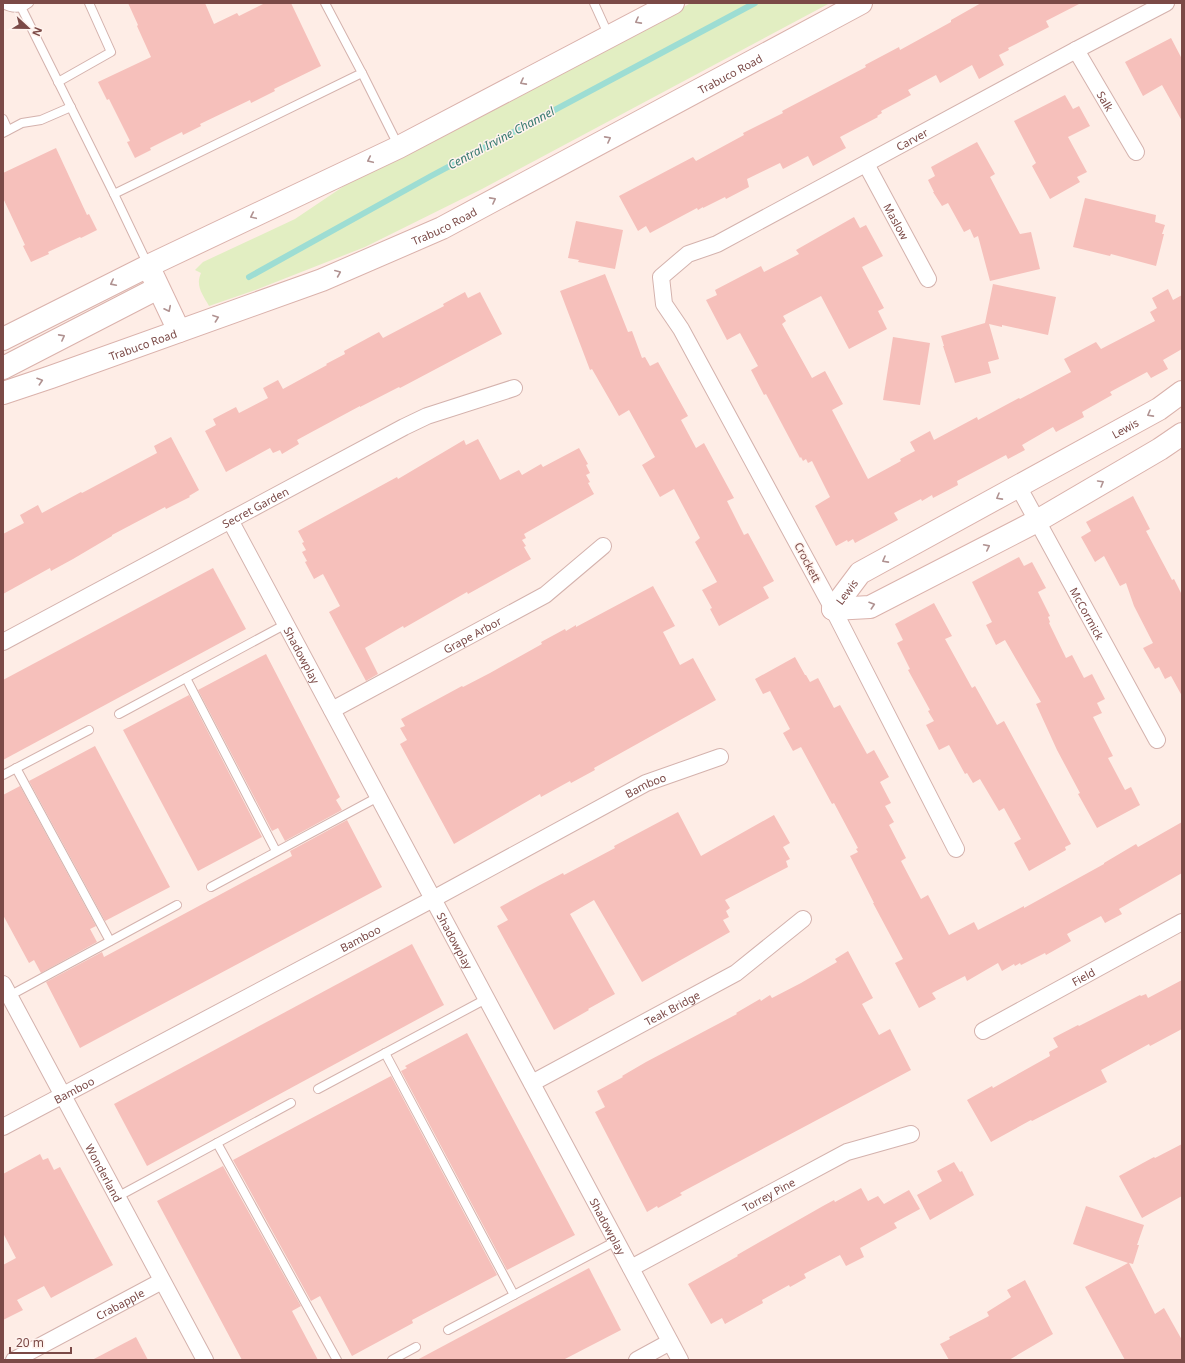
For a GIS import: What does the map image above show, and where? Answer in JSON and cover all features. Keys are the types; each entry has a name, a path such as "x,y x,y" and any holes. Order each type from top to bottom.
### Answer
{"main road":[{"path":"3,339 148,266 399,147 673,3"},
{"name":"Trabuco Road","path":"3,393 322,280 442,228 861,3"},
{"path":"148,266 179,331"},
{"path":"3,368 158,288"},
{"name":"Lewis","path":"833,608 860,574 1159,408 1182,392"},
{"name":"Lewis","path":"833,608 870,607 1037,521 1160,449 1182,434"}],"street":[{"name":"Carver","path":"661,277 688,254 717,244 1166,3"},
{"name":"Salk","path":"1076,50 1136,152"},
{"name":"Maslow","path":"866,164 928,279"},
{"name":"Crockett","path":"661,277 664,304 682,329 833,608 956,849"},
{"name":"Secret Garden","path":"3,642 404,427 427,416 514,388"},
{"name":"McCormick","path":"1018,486 1156,740"},
{"name":"Shadowplay","path":"230,520 680,1360"},
{"name":"Grape Arbor","path":"332,710 545,595 603,546"},
{"name":"Bamboo","path":"3,1127 433,899 646,783 720,757"},
{"name":"Teak Bridge","path":"532,1083 736,973 803,919"},
{"name":"Field","path":"983,1031 1182,922"},
{"name":"Wonderland","path":"6,990 205,1360"},
{"name":"Torrey Pine","path":"631,1268 847,1152 911,1134"},
{"name":"Crabapple","path":"14,1360 162,1281"},
{"path":"637,1360 670,1342"}],"lane":[{"path":"3,4 10,7 21,7 29,3"},
{"path":"58,82 111,52 89,3"},
{"path":"325,3 399,147"},
{"path":"594,3 609,37"},
{"path":"21,7 148,266"},
{"path":"114,194 362,73"},
{"path":"3,119 5,131 22,123 41,120 71,107"},
{"path":"119,714 286,624"},
{"path":"186,678 276,851"},
{"path":"3,775 89,730"},
{"path":"16,768 110,942"},
{"path":"211,887 378,796"},
{"path":"6,990 110,942 177,905"},
{"path":"318,1089 486,999"},
{"path":"385,1053 514,1295"},
{"path":"117,1197 291,1103"},
{"path":"217,1143 337,1360"},
{"path":"448,1330 616,1241"},
{"path":"392,1360 416,1347"}],"green space":[{"path":"691,3 830,3 482,189 365,247 258,289 209,306 199,286 199,278 201,273 195,270 203,262 295,219 347,184"}],"building":[{"path":"128,3 205,3 214,24 237,13 239,16 265,3 291,3 321,66 274,89 275,91 251,103 250,100 200,124 201,126 183,135 182,132 150,148 151,150 135,158 127,142 130,141 109,99 107,100 98,82 151,57"},
{"path":"981,3 1081,3 1046,21 1049,27 1008,48 1009,50 999,55 1004,65 979,79 972,65 940,83 936,75 908,90 911,95 881,111 882,113 877,116 878,117 840,137 846,148 813,166 808,156 783,169 780,163 747,179 749,187 726,199 725,197 698,210 697,208 650,233 646,226 638,231 619,196 693,157 696,161 744,135 743,133 783,113 782,111 866,67 865,65 899,47 900,50 951,22 951,20"},
{"path":"1171,38 1182,59 1182,121 1162,85 1143,96 1125,62"},
{"path":"1065,95 1073,109 1079,106 1090,126 1068,137 1087,172 1077,177 1080,182 1050,199 1032,166 1036,163 1014,121"},
{"path":"977,142 995,174 990,177 1020,234 1031,232 1040,269 990,281 978,236 974,238 970,229 964,232 948,203 942,206 933,192 928,180 935,176 931,167"},
{"path":"56,148 87,215 89,214 97,230 48,252 49,254 31,262 23,246 25,245 3,198 3,173"},
{"path":"1085,198 1156,215 1155,222 1165,225 1156,266 1111,254 1110,256 1073,247"},
{"path":"854,217 860,228 866,225 883,256 862,267 884,308 878,311 887,329 849,349 821,296 783,316 786,321 782,324 812,378 825,371 843,404 832,410 868,479 901,461 900,459 915,451 910,442 930,431 934,440 977,417 978,420 1071,372 1064,359 1096,342 1101,349 1155,321 1150,312 1157,308 1152,298 1168,289 1173,300 1182,295 1182,349 1163,360 1168,369 1151,378 1147,372 1110,392 1112,395 1082,412 1084,417 1056,432 1053,427 1022,445 1025,450 1008,459 1006,455 957,481 958,485 933,498 932,495 922,501 921,499 894,513 898,520 855,543 853,539 848,542 847,540 836,546 815,506 830,497 812,461 808,463 806,459 803,461 801,457 800,458 766,394 764,395 751,370 758,366 740,333 727,340 706,300 717,295 715,290 761,266 764,272 799,254 796,250"},
{"path":"576,221 623,230 615,269 578,262 579,260 568,258"},
{"path":"605,274 628,332 632,331 642,358 645,357 650,366 658,362 688,416 681,420 696,448 704,443 734,498 727,501 744,535 748,533 774,581 763,587 769,598 719,626 710,609 712,608 702,590 717,582 695,542 700,538 674,489 660,497 642,465 655,457 629,410 619,416 592,369 590,370 560,291"},
{"path":"993,284 1056,297 1048,335 1002,325 1002,327 989,324 999,359 988,362 991,373 955,383 941,336 985,323"},
{"path":"465,292 468,298 480,292 502,334 400,388 399,387 360,406 297,440 299,444 282,454 280,450 273,453 270,448 226,472 205,431 216,425 213,419 236,407 239,413 268,398 263,388 278,380 283,389 327,365 326,364 345,354 344,351 379,332 383,338 444,306 443,304"},
{"path":"893,337 930,343 920,405 883,400"},
{"path":"171,437 199,490 189,496 190,497 166,509 165,507 112,535 51,571 50,568 3,594 3,534 24,523 20,515 38,505 42,513 81,492 82,493 157,453 154,446"},
{"path":"478,439 500,480 519,470 522,475 541,464 543,467 579,448 588,464 586,465 590,473 586,475 590,482 588,483 594,494 524,534 526,538 522,540 531,559 468,594 467,592 404,628 403,626 365,648 378,674 366,681 329,612 340,606 323,574 314,579 305,562 307,561 302,552 306,550 302,543 304,542 298,531 397,477 398,479 464,440 466,445"},
{"path":"1133,496 1150,529 1146,531 1172,580 1174,579 1182,595 1182,696 1171,676 1165,679 1159,667 1155,669 1143,648 1153,643 1134,606 1126,583 1120,586 1104,556 1095,562 1081,537 1091,531 1086,522"},
{"path":"1019,557 1024,566 1032,562 1046,588 1038,592 1050,616 1048,617 1049,623 1066,658 1072,655 1084,678 1092,674 1105,699 1097,703 1102,713 1093,717 1113,756 1108,758 1125,790 1131,787 1140,805 1097,828 1078,794 1080,793 1057,750 1036,704 1041,702 1005,640 996,645 986,625 992,622 972,582"},
{"path":"213,568 246,629 3,760 3,680"},
{"path":"653,586 675,626 663,632 680,665 693,658 716,700 594,768 595,770 571,783 570,781 541,797 540,794 454,844 400,744 407,740 400,728 405,726 401,719 462,686 463,687 490,673 542,644 541,642 565,629 566,631 576,625 576,627"},
{"path":"934,603 952,636 945,639 972,688 975,686 997,725 1004,721 1071,844 1065,847 1066,850 1029,871 1014,843 1021,839 1004,808 999,811 980,779 973,783 967,773 965,774 949,745 939,750 926,725 934,721 928,711 930,710 908,670 910,669 897,643 903,640 895,624"},
{"path":"266,654 340,797 336,800 342,810 285,841 278,828 272,831 198,690"},
{"path":"795,657 810,682 818,678 834,708 840,705 867,754 874,750 889,777 880,782 891,803 885,806 894,822 889,825 906,858 901,861 921,899 928,895 949,935 974,922 978,930 1024,906 1024,908 1104,864 1136,844 1138,847 1182,822 1182,873 1119,909 1122,914 1105,923 1101,916 1067,934 1071,941 1046,955 1045,953 1021,965 1020,963 1015,966 1014,964 1002,971 998,963 967,981 965,976 932,993 936,999 919,1008 895,963 903,959 850,856 858,852 856,849 858,848 834,803 832,804 801,747 793,751 783,733 790,729 770,691 763,694 755,679"},
{"path":"189,695 262,837 198,871 123,730"},
{"path":"95,746 170,887 105,921 29,781"},
{"path":"20,786 96,926 90,929 97,942 41,973 34,960 29,963 3,915 3,795"},
{"path":"678,812 701,856 774,815 790,843 783,847 790,859 786,861 788,867 725,900 730,908 726,911 729,917 723,920 730,932 642,982 594,900 570,914 615,994 554,1030 497,926 508,920 500,907 563,873 564,875 615,848 614,846"},
{"path":"347,820 382,887 80,1048 46,982 102,952 104,957 266,870 292,856 290,851"},
{"path":"412,944 444,1005 147,1166 114,1104"},
{"path":"848,951 873,998 862,1004 879,1035 890,1029 911,1070 680,1193 682,1195 658,1208 657,1206 647,1212 595,1112 605,1107 597,1091 646,1062 737,1014 736,1013 760,999 761,1001 770,995 772,998 801,983 837,962 835,959"},
{"path":"1182,980 1182,1029 1150,1046 1149,1044 1101,1070 1107,1082 991,1142 967,1100 992,1086 993,1088 1050,1056 1049,1052 1058,1047 1053,1038 1140,995 1146,994 1148,998"},
{"path":"467,1033 575,1235 507,1270 401,1071 407,1068 405,1066"},
{"path":"391,1076 497,1275 412,1320 413,1323 352,1356 320,1296 311,1301 233,1160"},
{"path":"1182,1144 1182,1196 1142,1218 1119,1176"},
{"path":"40,1154 43,1160 48,1158 54,1170 60,1167 113,1265 51,1298 44,1286 17,1300 23,1310 3,1320 3,1265 16,1258 3,1233 3,1174"},
{"path":"954,1162 960,1172 962,1171 974,1195 930,1220 917,1195 942,1181 937,1171"},
{"path":"223,1166 301,1306 292,1311 318,1360 242,1360 157,1201"},
{"path":"861,1188 868,1201 878,1196 884,1204 909,1190 920,1209 894,1223 897,1228 860,1248 864,1257 846,1266 840,1255 804,1274 806,1278 790,1287 789,1285 762,1300 763,1303 725,1324 722,1318 711,1324 688,1284 823,1206 834,1200 835,1202"},
{"path":"1086,1206 1144,1225 1137,1245 1139,1245 1133,1264 1129,1263 1155,1314 1164,1308 1182,1340 1182,1360 1125,1360 1085,1287 1128,1263 1073,1244"},
{"path":"589,1268 621,1330 563,1360 417,1360"},
{"path":"1025,1280 1053,1334 1009,1360 949,1360 940,1344 950,1339 949,1337 989,1316 987,1312 1011,1297 1007,1290"},
{"path":"136,1337 148,1360 92,1360"}],"waterway":[{"name":"Central Irvine Channel","path":"249,277 431,176 755,3"}]}
